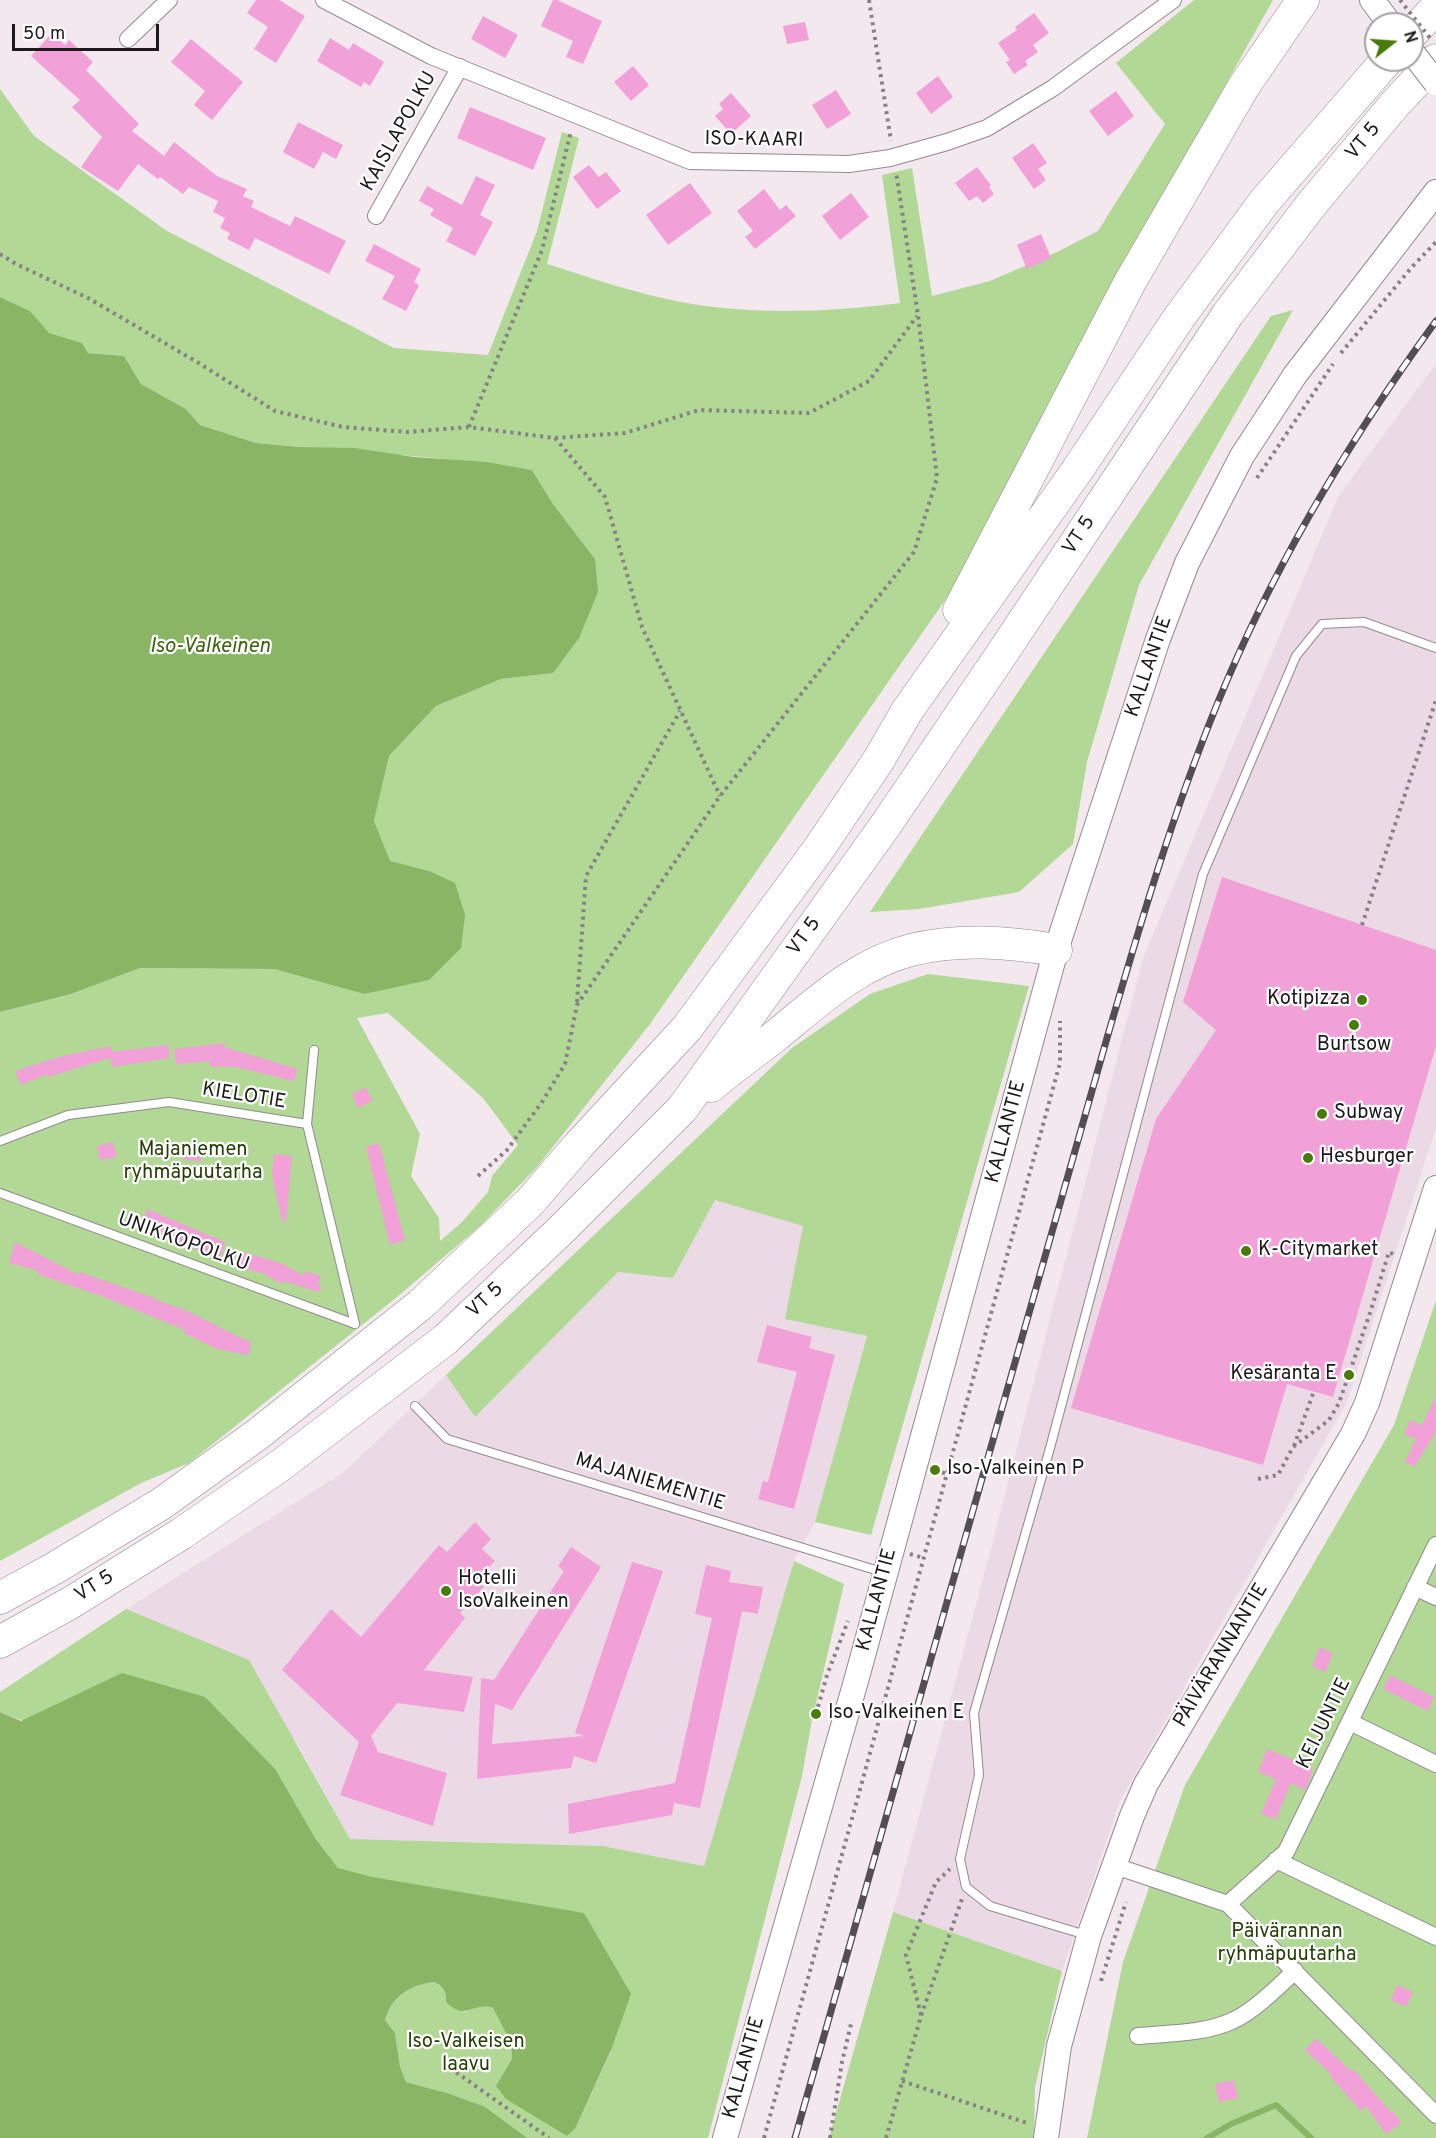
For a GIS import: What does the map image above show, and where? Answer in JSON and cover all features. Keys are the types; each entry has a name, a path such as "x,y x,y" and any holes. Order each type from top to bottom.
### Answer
{"highway":[{"path":"907,711 1130,282 1244,86 1303,0"},
{"path":"1424,20 1436,8"},
{"name":"VT 5","path":"0,1642 72,1602 181,1534 282,1465 446,1339 561,1230 682,1108 885,826 1228,314 1311,204 1395,104 1436,60"},
{"name":"VT 5","path":"0,1598 161,1504 258,1434 420,1305 530,1202 578,1146 687,1028 818,850 878,761 907,711 1076,472 1178,319 1264,202 1377,72"},
{"path":"682,1108 820,999 880,961 910,951 972,942 1017,944 1056,950"}],"main road":[{"path":"1424,68 1436,83"},
{"name":"KALLANTIE","path":"725,2138 886,1573 1056,950 1158,639 1187,563 1242,456 1295,375 1436,192"},
{"name":"PÄIVÄRANNANTIE","path":"1046,2134 1059,2046 1089,1936 1125,1869 1132,1816 1146,1784 1353,1434 1367,1403 1412,1263 1430,1227 1436,1188"}],"street":[{"path":"128,39 169,0"},
{"name":"ISO-KAARI","path":"324,0 430,56 690,161 849,164 890,158 987,128 1053,88 1173,0"},
{"name":"KAISLAPOLKU","path":"376,216 460,68"},
{"name":"KEIJUNTIE","path":"1228,1904 1286,1852 1436,1545"},
{"path":"1415,1587 1436,1597"},
{"path":"1350,1722 1436,1764"},
{"path":"1276,1860 1436,1937"},
{"path":"1125,1869 1228,1904 1436,2115"},
{"path":"1138,2036 1198,2031 1234,2020 1268,1995 1295,1971"}],"lane":[{"path":"1089,1936 990,1906 966,1887 960,1859 979,1775 974,1713 1050,1448 1203,874 1296,656 1322,624 1364,622 1436,648"},
{"path":"307,1124 314,1050"},
{"name":"KIELOTIE","path":"0,1141 68,1115 169,1102 307,1124 355,1324"},
{"name":"UNIKKOPOLKU","path":"0,1193 355,1324"},
{"name":"MAJANIEMENTIE","path":"416,1406 447,1439 886,1573"}],"path":[{"path":"1400,0 1436,45"},
{"path":"469,427 542,250 575,114"},
{"path":"1341,354 1410,268 1436,242"},
{"path":"0,254 88,298 197,362 274,411 343,427 407,432 469,427 554,438 625,433 699,410 809,414 869,381 918,315 937,478 914,552 720,796 577,1005"},
{"path":"1256,479 1334,363"},
{"path":"554,438 605,497 642,627 720,796"},
{"path":"1362,925 1436,700"},
{"path":"478,1176 507,1150 566,1064 577,1005 586,876 680,711"},
{"path":"764,2138 1060,1063 1060,1012"},
{"path":"1293,1447 1329,1420 1339,1403 1371,1313 1389,1252 1412,1263"},
{"path":"1258,1479 1278,1475 1293,1447 1314,1391"},
{"path":"935,1470 947,1474"},
{"path":"921,2016 906,1955 936,1882 960,1859"},
{"path":"1100,1985 1125,1869"},
{"path":"886,2138 921,2016 966,1887"},
{"path":"830,2138 842,2062 852,2020"},
{"path":"450,2068 549,2138"},
{"path":"902,2080 982,2106 1046,2134"}],"shaded area":[{"path":"1436,364 1436,1128 1347,1402 1120,1801 1062,1971 893,1912 987,1564 1143,958 1339,495"},
{"path":"715,1200 804,1226 786,1319 867,1335 815,1522 794,1561 704,1866 603,1846 350,1839 297,1743 126,1609 344,1472 446,1375 475,1417 618,1272 673,1278"}],"green space":[{"name":"Majaniemen ryhmäpuutarha","path":"1194,0 1273,0 1089,328 971,563 650,1024 537,1167 480,1226 397,1297 189,1463 141,1483 0,1561 0,1012 71,994 140,968 274,969 364,994 429,871 390,862 374,821 389,756 436,706 501,679 553,673 595,559 553,504 532,470 435,458 256,443 200,425 186,409 141,384 124,356 88,353 82,343 48,333 30,311 0,297 0,89 34,136 167,231 394,348 488,355 537,231 562,132 579,138 547,264 647,294 721,308 811,311 900,303 882,175 912,168 932,296 990,281 1057,252 1098,231 1165,124 1116,63","holes":["388,1013 483,1098 518,1145 492,1176 488,1192 461,1223 440,1241 439,1218 411,1176 420,1134 357,1018"]},
{"path":"1293,310 1139,585 1087,762 1073,844 1019,892 919,909 870,912 1271,316"},
{"path":"928,974 1029,986 871,1535 815,1522 867,1336 785,1319 803,1226 715,1200 673,1278 618,1272 475,1417 446,1375 792,1048 870,994"},
{"name":"Päivärannan ryhmäpuutarha","path":"1436,1300 1436,2138 1087,2138 1123,1962 1185,1785 1394,1425"},
{"name":"Iso-Valkeisen laavu","path":"794,1561 844,1584 812,1720 802,1776 708,2138 513,2138 447,2093 406,2082 400,2068 395,2033 385,2020 392,2004 403,1993 417,1986 434,1982 443,1988 464,2012 484,2005 493,2008 511,2043 512,2059 497,2087 567,2136 575,2129 611,2051 518,2016 338,1868 315,1838 242,1767 21,1720 0,1712 0,1692 126,1609 249,1660 350,1839 603,1846 704,1866"},
{"path":"893,1912 1062,1971 1035,2087 1034,2138 829,2138"}],"water":[{"name":"Iso-Valkeinen","path":"0,297 30,311 49,333 82,343 88,353 124,356 141,384 186,409 200,425 256,443 354,448 414,457 486,462 532,470 553,504 595,559 598,592 579,638 553,673 501,679 436,706 389,756 374,821 390,861 429,871 455,883 465,915 461,948 429,980 364,994 274,969 140,968 71,994 0,1012"},
{"path":"122,1673 205,1697 275,1769 315,1838 338,1868 372,1877 584,1913 631,1994 611,2050 575,2129 567,2136 506,2099 496,2086 512,2059 511,2043 493,2008 480,2007 465,2011 453,2008 446,2002 444,1989 434,1982 417,1986 403,1993 392,2004 385,2020 395,2033 400,2067 406,2082 447,2093 485,2107 527,2138 0,2138 0,1712 21,1721"}],"building":[{"path":"256,0 279,0 305,16 276,63 254,49 268,27 247,13"},
{"path":"553,0 602,21 583,64 566,57 573,41 541,26"},
{"path":"1034,13 1049,33 1033,45 1038,52 1025,61 1028,65 1014,74 1006,62 1010,60 998,43 1017,30 1015,27"},
{"path":"483,16 518,35 505,58 471,39"},
{"path":"805,22 809,40 787,44 783,26"},
{"path":"52,33 65,45 69,40 93,62 86,70 139,124 132,131 164,156 174,142 217,176 247,189 243,196 254,201 251,207 290,226 295,216 346,241 329,274 255,238 249,250 227,239 230,233 220,228 225,218 213,212 218,201 189,187 183,194 138,164 118,191 81,167 102,137 72,107 80,100 31,56"},
{"path":"330,38 349,50 353,43 384,62 370,86 364,82 361,87 317,61"},
{"path":"191,39 243,82 212,120 194,105 205,91 171,62"},
{"path":"633,66 649,85 631,101 614,82"},
{"path":"938,76 953,97 931,114 916,93"},
{"path":"836,90 851,114 827,129 812,105"},
{"path":"1116,91 1134,116 1108,136 1089,111"},
{"path":"731,93 751,116 731,134 715,116 723,109 719,104"},
{"path":"470,107 546,138 533,170 457,138"},
{"path":"298,122 343,145 336,159 323,152 314,169 283,152"},
{"path":"1033,143 1047,163 1038,169 1046,180 1034,189 1012,158"},
{"path":"589,165 599,177 606,172 621,191 597,209 573,177"},
{"path":"977,167 991,185 989,187 994,194 983,203 977,196 969,201 955,183"},
{"path":"476,176 495,185 480,215 493,222 475,256 446,241 453,228 430,215 434,209 419,201 427,186 462,205"},
{"path":"690,183 712,213 668,245 646,215"},
{"path":"764,189 780,210 786,205 796,216 755,249 745,237 753,231 737,211"},
{"path":"851,193 869,217 840,240 822,216"},
{"path":"1041,234 1051,258 1027,269 1017,245"},
{"path":"374,244 421,269 414,282 419,285 406,311 382,299 395,276 365,261"},
{"name":"K-Citymarket","path":"1222,877 1436,950 1436,1046 1333,1397 1287,1384 1263,1465 1071,1408 1156,1119 1216,1030 1183,1002"},
{"path":"225,1043 224,1047 298,1069 294,1081 236,1067 210,1067 210,1061 176,1064 174,1049"},
{"path":"168,1045 170,1058 112,1067 110,1058 48,1077 47,1074 21,1085 15,1071 62,1056 111,1046 112,1052"},
{"path":"366,1087 372,1101 358,1108 352,1094"},
{"path":"113,1142 117,1157 100,1160 97,1146"},
{"path":"379,1143 405,1240 390,1245 366,1147"},
{"path":"185,1145 201,1146 201,1161 184,1160"},
{"path":"274,1154 292,1156 286,1221 282,1221 272,1174"},
{"path":"147,1209 225,1242 220,1260 141,1225"},
{"path":"15,1242 79,1275 80,1272 157,1299 251,1341 249,1355 217,1349 184,1333 185,1330 104,1297 37,1274 39,1271 9,1263"},
{"path":"241,1251 283,1264 304,1276 305,1271 321,1276 318,1284 321,1286 319,1292 283,1281 281,1284 265,1274 237,1266"},
{"path":"767,1325 812,1337 809,1348 835,1355 794,1509 758,1499 763,1481 768,1482 797,1372 757,1362"},
{"path":"1436,1396 1436,1432 1414,1467 1405,1462 1416,1439 1404,1434 1410,1420 1422,1425"},
{"path":"475,1522 491,1539 482,1549 495,1561 477,1580 484,1587 460,1613 465,1618 424,1670 473,1677 464,1712 397,1703 371,1736 378,1752 447,1773 433,1826 340,1795 359,1742 282,1670 331,1609 361,1637 439,1545 447,1552"},
{"path":"571,1547 601,1567 512,1710 495,1704 492,1744 584,1736 575,1733 632,1562 663,1571 596,1763 574,1756 571,1768 477,1779 481,1678 494,1680 564,1571 558,1566"},
{"path":"706,1565 731,1571 729,1582 763,1587 758,1614 742,1611 700,1808 674,1803 672,1815 569,1834 568,1804 675,1783 712,1618 695,1614"},
{"path":"1320,1647 1333,1653 1325,1672 1312,1666"},
{"path":"1390,1675 1434,1697 1428,1711 1383,1689"},
{"path":"1267,1749 1312,1767 1305,1790 1291,1783 1276,1819 1261,1814 1276,1779 1258,1772"},
{"path":"1397,1985 1413,1992 1406,2007 1391,2000"},
{"path":"1316,2038 1351,2071 1353,2069 1391,2112 1393,2111 1401,2123 1386,2134 1366,2106 1361,2111 1330,2076 1331,2074 1305,2050"},
{"path":"1234,2080 1238,2098 1219,2102 1215,2084"}],"waterway":[{"path":"1207,2138 1231,2124 1276,2105 1311,2138"}],"railway":[{"path":"795,2138 1107,1038 1186,785 1218,702 1288,553 1373,411 1436,321"}],"place":[{"name":"Kotipizza","path":"1362,1000"},
{"name":"Burtsow","path":"1354,1025"},
{"name":"Subway","path":"1322,1114"},
{"name":"Hesburger","path":"1308,1158"},
{"name":"K-Citymarket","path":"1246,1251"},
{"name":"Kesäranta E","path":"1349,1375"},
{"name":"Iso-Valkeinen P","path":"935,1470"},
{"name":"Hotelli IsoValkeinen","path":"446,1591"},
{"name":"Iso-Valkeinen E","path":"816,1714"}]}
